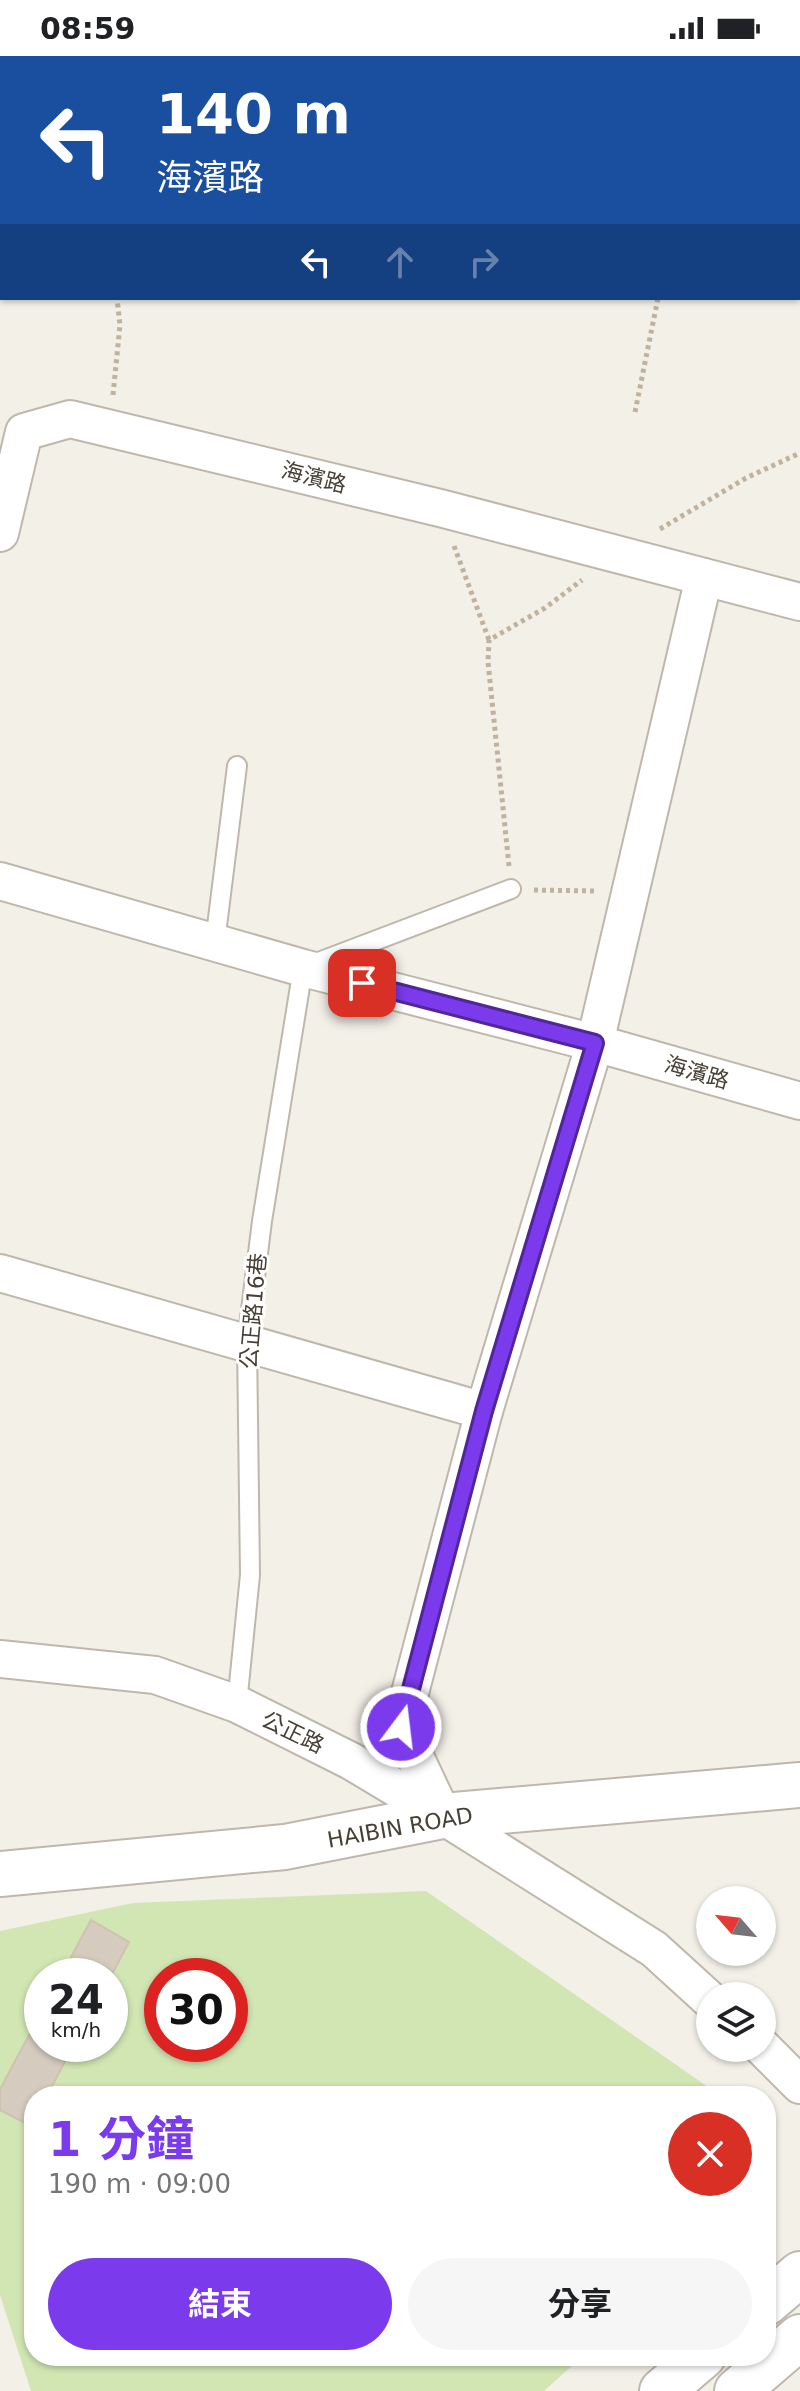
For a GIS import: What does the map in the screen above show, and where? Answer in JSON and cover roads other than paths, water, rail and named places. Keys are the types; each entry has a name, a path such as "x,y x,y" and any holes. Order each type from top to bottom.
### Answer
{"street":[{"name":"海濱路","path":"0,533 24,432 70,419 440,508 800,602"},
{"path":"443,1816 401,1727 484,1411 595,1043 704,577"},
{"name":"海濱路","path":"0,881 303,968 595,1043 800,1101"},
{"path":"0,1273 484,1411"},
{"name":"公正路","path":"0,1659 155,1675 237,1704 351,1761 443,1816 654,1949 696,1987"},
{"name":"HAIBIN ROAD","path":"0,1874 285,1847 443,1816 800,1785"},
{"path":"776,2061 800,2085"},
{"path":"776,2294 800,2274"},
{"path":"776,2358 800,2337"},
{"path":"662,2391 691,2366"},
{"path":"737,2391 766,2366"}],"lane":[{"path":"215,942 237,766"},
{"path":"303,968 511,889"},
{"name":"公正路16巷","path":"237,1704 250,1575 247,1342 262,1221 303,968"}]}
